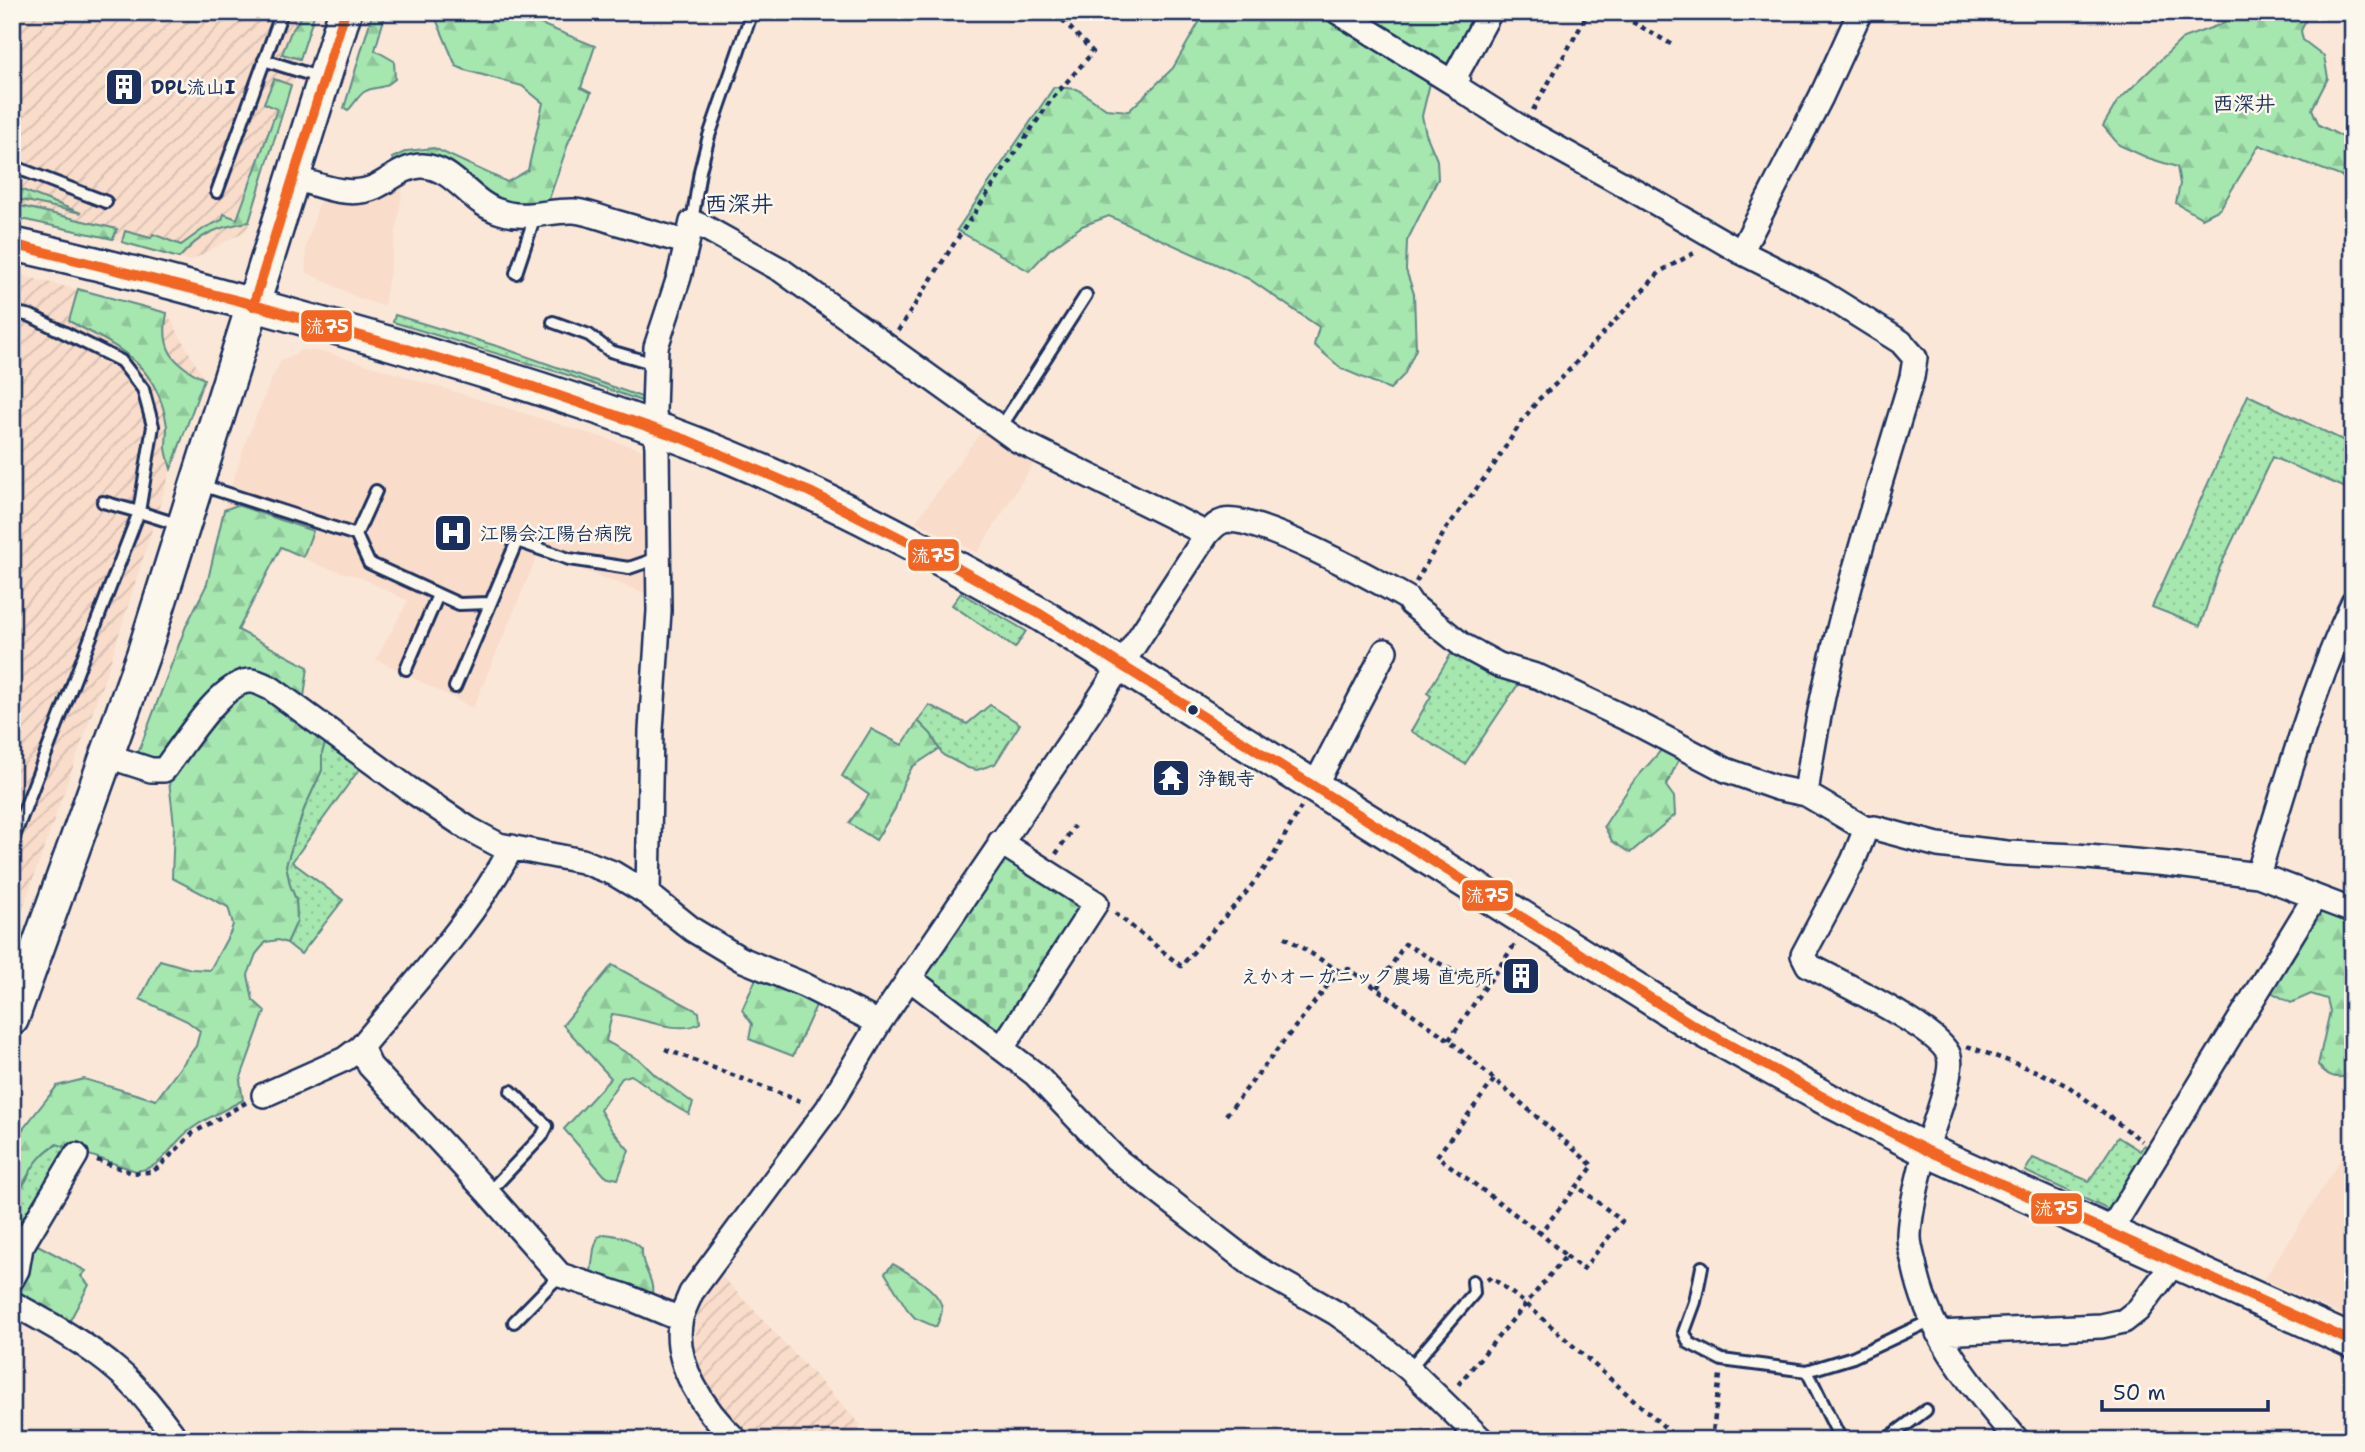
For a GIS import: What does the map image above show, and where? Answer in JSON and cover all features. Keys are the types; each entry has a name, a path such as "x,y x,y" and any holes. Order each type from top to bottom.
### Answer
{"street":[{"path":"12,1019 143,655 345,12"},
{"path":"1338,12 1523,129 1741,253 1821,292 1901,342 1915,358 1912,377 1836,635 1818,714 1807,794"},
{"path":"1458,86 1457,73 1490,12"},
{"path":"1741,253 1821,97 1860,12"},
{"path":"292,177 347,192 360,191 423,166 452,177 482,203 495,210 518,216 575,211 689,232 704,227 781,270 1017,440 1207,534"},
{"path":"648,894 651,730 659,611 656,347 679,277 689,232"},
{"path":"12,244 98,264 468,366 655,427 790,483 917,545 1040,614 1310,793 1529,923 1690,1023 1834,1103 1926,1150 2353,1342"},
{"path":"725,1436 701,1400 686,1370 680,1320 691,1293 825,1111 879,1023 1121,666 1207,534 1215,525 1224,521 1231,520 1259,528 1319,551 1407,598 1410,604 1462,645 1499,665 1551,683 1726,770 1777,788 1807,794 1866,829 1875,828 1938,845 2007,853 2168,864 2258,875 2353,911"},
{"path":"2258,875 2289,775 2337,638 2353,603"},
{"path":"1310,793 1385,651"},
{"path":"107,756 151,770 164,770 232,685 251,681 272,689 409,789 469,829 499,845 582,861 613,873 648,894 693,930 741,960 804,985 879,1023"},
{"path":"1866,829 1853,861 1803,955 1808,965 1890,1009 1941,1042 1950,1056 1949,1074 1926,1150 1909,1238 1917,1278 1947,1351 2017,1440"},
{"path":"1000,842 1096,903 1002,1048"},
{"path":"264,1095 345,1059 360,1047 462,925 499,872 512,847"},
{"path":"2109,1233 2315,897"},
{"path":"909,978 1035,1074 1116,1159 1255,1267 1336,1312 1409,1368 1473,1437"},
{"path":"360,1047 370,1066 560,1275 625,1296 680,1320"},
{"path":"12,1279 17,1270 17,1251 76,1155"},
{"path":"1935,1327 2101,1326 2124,1321 2138,1310 2174,1263"},
{"path":"12,1303 61,1330 117,1370 141,1394 177,1440"}],"lane":[{"path":"217,192 282,12"},
{"path":"689,232 709,136 752,12"},
{"path":"264,60 323,79"},
{"path":"12,166 106,202"},
{"path":"516,273 535,216"},
{"path":"1000,427 1086,295"},
{"path":"12,312 31,316 121,361 143,390 153,426 139,512 12,842"},
{"path":"553,322 589,335 610,351 655,364"},
{"path":"197,484 356,535 369,563 458,604 489,603"},
{"path":"356,535 376,491"},
{"path":"103,502 183,527"},
{"path":"455,687 517,541 569,559 629,568 659,558"},
{"path":"406,669 438,595"},
{"path":"488,1193 541,1136 547,1126 511,1091"},
{"path":"1702,1268 1695,1302 1684,1332 1685,1337 1689,1343 1722,1360 1807,1371 1935,1327"},
{"path":"514,1322 560,1275"},
{"path":"1409,1368 1473,1287"},
{"path":"1807,1371 1841,1440"},
{"path":"1886,1440 1926,1410"}],"path":[{"path":"888,347 1051,100 1094,52 1055,12"},
{"path":"1523,129 1589,12"},
{"path":"1615,12 1671,44"},
{"path":"1407,598 1446,528 1492,468 1538,400 1661,271 1721,240"},
{"path":"1096,903 1108,907 1181,966 1245,894 1270,860 1310,793"},
{"path":"1045,871 1074,826"},
{"path":"1449,1040 1529,923"},
{"path":"1285,936 1339,971"},
{"path":"1377,988 1405,944 1484,988"},
{"path":"1226,1115 1339,971 1349,969 1449,1040 1593,1166 1540,1234"},
{"path":"1941,1042 1966,1046 2036,1071 2068,1086 2157,1152"},
{"path":"665,1049 825,1111"},
{"path":"1494,1080 1437,1156 1583,1269 1622,1221 1577,1186"},
{"path":"76,1155 94,1158 132,1173 151,1172 193,1133 221,1115 264,1095"},
{"path":"1449,1394 1566,1256"},
{"path":"1473,1287 1491,1276 1679,1440"},
{"path":"1712,1440 1722,1360"}],"shaded area":[{"path":"12,12 315,12 247,230 190,261 113,239 12,217"},
{"path":"403,187 384,306 361,299 306,272 306,246 322,194 367,199"},
{"path":"12,273 167,313 204,379 171,469 110,663 12,938"},
{"name":"江陽会江陽台病院","path":"302,350 329,353 649,452 653,596 538,554 473,708 376,659 408,601 360,577 320,566 222,517 246,441 272,378 281,361"},
{"path":"987,424 1038,456 977,553 916,521"},
{"path":"2353,1140 2353,1319 2264,1280"},
{"path":"719,1273 861,1425 843,1440 747,1440 726,1421 693,1366 698,1307"}],"green space":[{"path":"304,12 315,12 300,59 282,54 290,34"},
{"path":"373,12 386,12 375,50 394,61 395,79 385,86 364,92 348,110 344,108"},
{"path":"433,12 511,12 595,46 581,88 591,93 569,141 546,208 524,208 397,167 392,158 407,151 434,148 507,182 528,170 543,103 522,86 456,66"},
{"path":"1205,12 1323,12 1431,79 1422,116 1437,160 1438,179 1407,241 1406,270 1414,294 1416,349 1404,375 1390,389 1342,369 1314,345 1319,327 1249,279 1109,216 1082,226 1049,250 1029,271 957,230 1054,87 1077,89 1106,109 1129,111 1173,68"},
{"path":"1351,12 1486,12 1451,69"},
{"path":"2238,12 2309,12 2301,31 2303,40 2324,56 2328,78 2312,109 2319,125 2353,142 2353,181 2259,145 2220,209 2202,218 2176,203 2180,184 2177,167 2119,145 2103,126 2117,102 2183,38 2219,25"},
{"path":"274,79 291,85 249,222 210,232 179,258 122,242 125,231 151,238 153,234 181,245 206,227 222,220 224,214 237,219 277,109 264,103"},
{"path":"12,186 81,213 12,198"},
{"path":"12,204 117,229 113,239 12,217"},
{"path":"78,289 167,313 165,336 171,354 176,361 204,379 171,469 166,448 167,426 155,387 145,372 120,349 69,321"},
{"path":"395,315 500,347 647,399 647,403 571,376 393,322"},
{"path":"2248,395 2353,445 2353,491 2272,457 2220,567 2200,626 2152,607"},
{"path":"237,505 313,531 303,557 281,547 238,630 308,667 303,705 261,677 157,763 137,756 186,626 207,584 224,510"},
{"path":"961,593 1026,631 1015,648 952,605"},
{"path":"1456,646 1521,680 1465,764 1411,731 1431,696 1427,693"},
{"path":"253,689 327,736 322,753 322,770 304,809 286,865 296,900 297,921 287,943 278,940 266,942 256,954 248,975 253,1000 265,1011 240,1080 243,1100 205,1120 184,1135 158,1163 145,1169 136,1171 57,1144 36,1162 12,1203 12,1143 57,1086 84,1079 156,1100 196,1046 200,1031 187,1021 140,999 160,960 191,969 210,970 233,924 228,907 172,878 174,825 168,772 221,704"},
{"path":"929,705 967,724 990,705 1020,724 995,764 977,770 943,755 931,734 918,721"},
{"path":"918,721 931,734 939,749 912,767 895,809 876,840 849,823 869,795 842,776 871,729 902,745"},
{"path":"327,736 363,764 292,862 343,900 301,954 287,943 297,921 296,900 286,865 304,809 322,770 322,753"},
{"path":"1663,748 1679,759 1666,786 1674,797 1675,815 1630,853 1612,841 1604,826 1633,782"},
{"path":"1004,852 1086,903 1001,1040 920,975"},
{"path":"2318,908 2353,916 2353,1085 2346,1076 2331,1075 2318,1065 2330,1011 2327,999 2311,994 2291,1003 2267,990"},
{"path":"612,965 699,1012 700,1023 670,1026 612,1014 606,1041 641,1061 693,1103 689,1114 631,1075 622,1078 600,1110 611,1129 629,1150 618,1179 605,1176 564,1129 611,1078 563,1025"},
{"path":"758,974 818,1001 793,1056 749,1039 752,1024 742,1010"},
{"path":"2118,1137 2140,1151 2144,1145 2151,1151 2113,1212 2025,1171 2033,1158 2089,1181"},
{"path":"58,1144 70,1149 12,1244 12,1203 35,1161"},
{"path":"605,1234 630,1240 642,1249 642,1257 651,1280 651,1301 590,1279 598,1237"},
{"path":"34,1243 86,1271 81,1276 89,1285 68,1324 12,1291"},
{"path":"893,1264 923,1283 941,1303 941,1316 936,1327 915,1318 907,1309 885,1273"}],"transit line":[{"name":"流75","path":"253,306 345,12"},
{"name":"流75","path":"12,244 240,301 510,379 687,440 810,492 926,551 1040,614 1690,1023 1834,1103 1926,1150 2353,1342"}],"place":[{"name":"DPL流山I","path":"124,87"},
{"name":"江陽会江陽台病院","path":"453,533"},
{"name":"浄観寺","path":"1171,778"},
{"name":"えかオーガニック農場 直売所","path":"1521,976"}],"district":[{"name":"西深井","path":"2244,104"},
{"name":"西深井","path":"739,204"}]}
